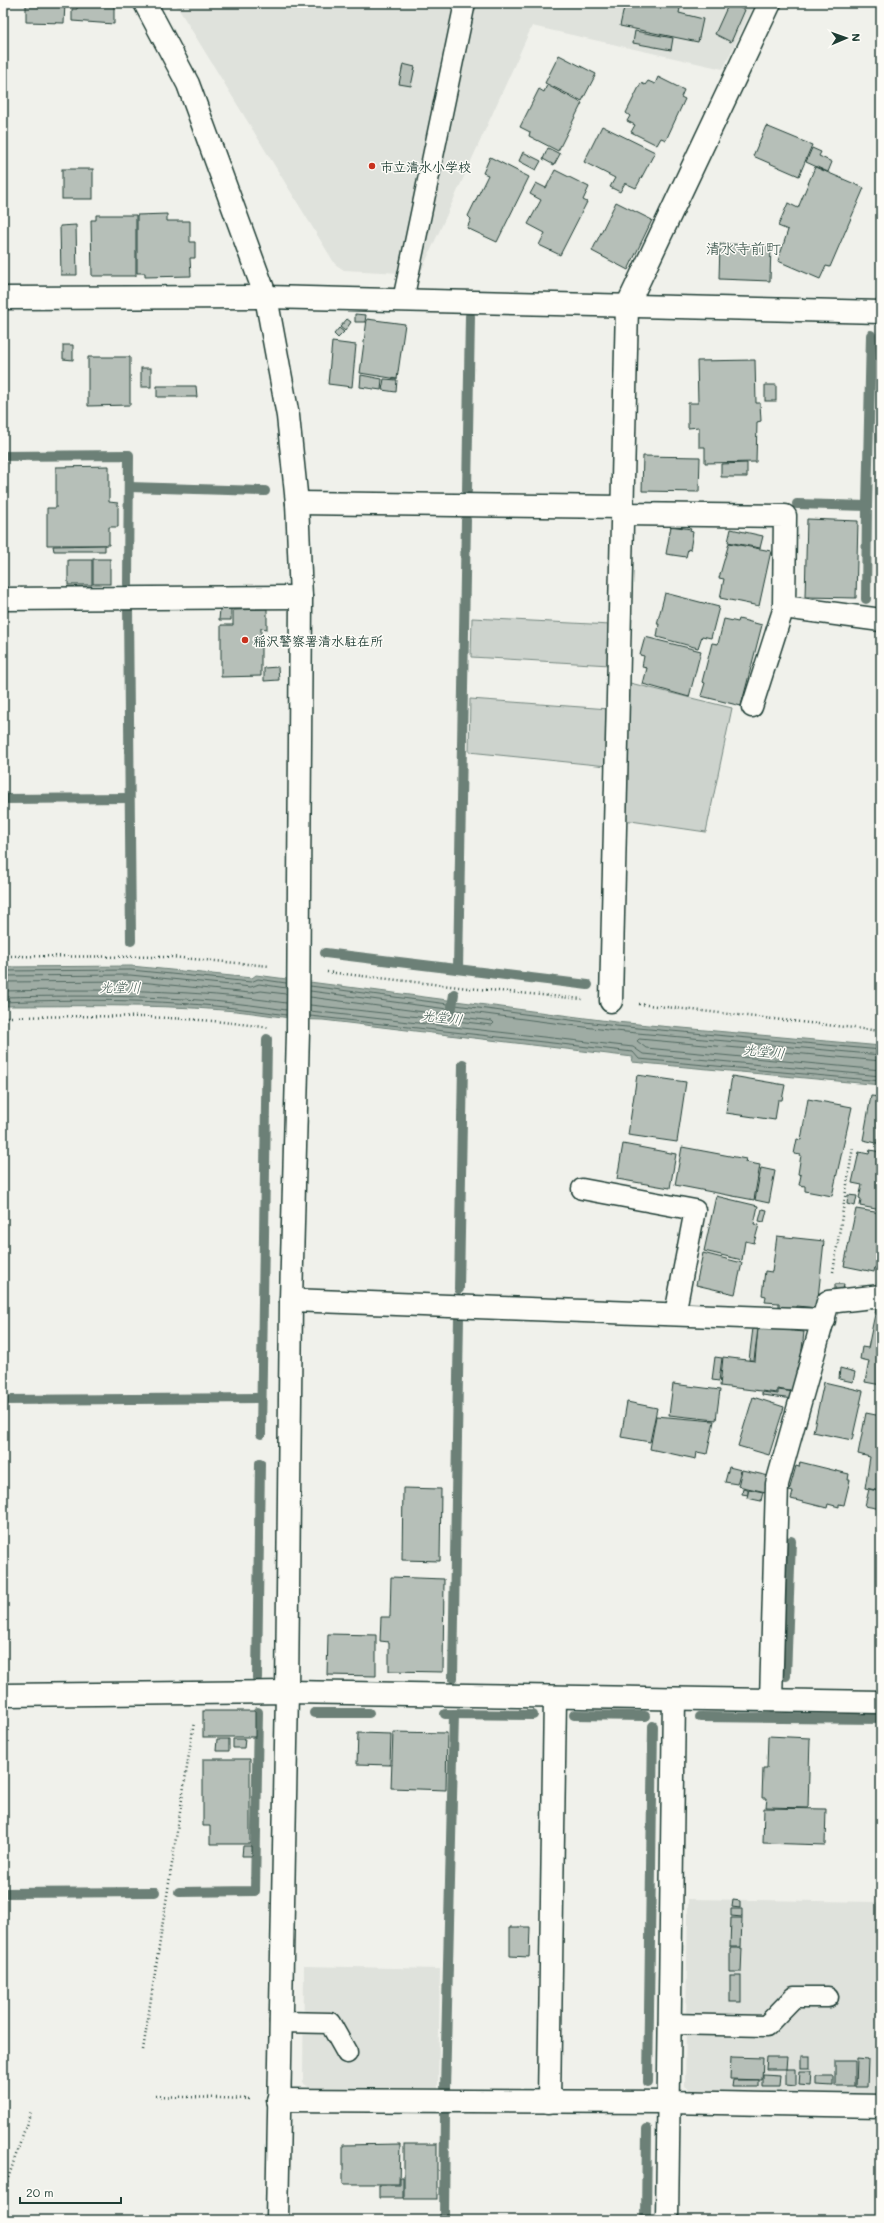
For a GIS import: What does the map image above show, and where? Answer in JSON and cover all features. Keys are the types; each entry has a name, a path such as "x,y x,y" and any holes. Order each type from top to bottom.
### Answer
{"street":[{"path":"145,3 188,84 266,297 288,416 297,503 301,597 298,1032 291,1300 287,1692 278,2100 277,2220"},
{"path":"610,1001 626,306 770,3"},
{"path":"3,298 266,297 881,312"},
{"path":"297,503 785,516 784,607 881,620"},
{"path":"3,599 301,597"},
{"path":"291,1300 675,1314 826,1311 881,1296"},
{"path":"771,1700 777,1484 826,1311"},
{"path":"3,1695 287,1692 881,1702"},
{"path":"549,2102 555,1697"},
{"path":"667,2220 667,2102 674,1699"},
{"path":"278,2100 667,2102 881,2106"}],"lane":[{"path":"403,300 465,3"},
{"path":"752,707 784,607"},
{"path":"582,1189 695,1210 675,1314"},
{"path":"669,2024 766,2026 794,1997 828,1997"},
{"path":"280,2022 330,2023 347,2053"}],"path":[{"path":"3,956 171,957 222,960 298,970 610,1001 881,1031"},
{"path":"3,1017 125,1016 200,1019 298,1032"},
{"path":"826,1311 853,1147"},
{"path":"143,2050 198,1693"},
{"path":"156,2096 278,2100"},
{"path":"3,2193 31,2111"}],"shaded area":[{"name":"市立清水小学校","path":"175,3 755,3 723,69 532,26 420,274 344,270 335,264"},
{"path":"472,618 611,625 610,665 471,657"},
{"path":"626,682 732,708 706,832 624,820"},
{"path":"470,699 609,709 607,766 469,752"},
{"path":"688,1899 878,1902 875,2097 695,2094 685,2086"},
{"path":"304,1966 440,1969 438,2093 315,2092 303,2083"}],"water":[{"name":"光堂川","path":"131,966 252,978 256,975 616,1022 881,1046 881,1085 632,1062 633,1057 236,1011 141,1006 3,1006 3,967"}],"building":[{"path":"26,3 65,3 64,23 26,22"},
{"path":"78,3 114,3 114,24 72,21 72,9 77,9"},
{"path":"625,3 681,3 679,13 703,19 698,42 620,26"},
{"path":"729,3 745,10 731,42 715,34"},
{"path":"635,31 673,38 671,50 633,43"},
{"path":"559,55 596,74 582,101 545,83"},
{"path":"403,64 415,67 411,86 399,84"},
{"path":"658,77 684,90 681,97 685,99 666,140 661,138 657,145 631,132 635,125 627,121 630,116 626,113 641,83 645,85 648,81 655,84"},
{"path":"547,85 582,103 558,151 529,136 530,132 520,127 539,89 544,92"},
{"path":"602,126 655,152 636,188 625,183 620,192 610,187 615,178 584,162"},
{"path":"766,126 812,145 799,176 753,156"},
{"path":"548,148 560,154 554,165 543,159"},
{"path":"812,148 821,152 819,156 832,162 828,172 806,162"},
{"path":"523,152 541,161 536,170 519,161"},
{"path":"490,157 529,177 497,242 467,228 471,219 468,216 488,175 483,173"},
{"path":"815,167 864,188 830,267 826,266 820,279 778,261 788,230 778,226 788,203 798,208"},
{"path":"62,169 93,169 93,199 62,199"},
{"path":"555,170 589,187 583,200 587,202 560,255 539,245 545,233 528,224 541,200 530,194 536,183 546,188"},
{"path":"616,202 652,220 628,270 592,251"},
{"path":"167,214 167,221 190,221 190,242 195,242 195,258 190,258 191,276 145,277 145,273 137,273 137,215"},
{"path":"96,215 136,215 136,276 92,276 91,220 96,220"},
{"path":"76,225 77,275 61,275 60,226"},
{"path":"720,244 771,245 770,281 719,279"},
{"path":"355,314 366,315 365,322 355,322"},
{"path":"347,319 351,322 345,331 340,327"},
{"path":"367,319 405,324 397,379 360,373"},
{"path":"339,328 344,332 338,338 334,334"},
{"path":"332,342 356,345 352,387 328,384"},
{"path":"63,345 73,345 73,360 63,359"},
{"path":"88,357 130,357 130,405 88,406"},
{"path":"755,360 756,403 760,403 761,421 757,422 756,462 705,463 705,447 699,447 699,427 688,428 688,403 698,403 697,361"},
{"path":"141,368 151,368 151,387 141,387"},
{"path":"361,375 382,379 381,390 360,387"},
{"path":"384,379 397,380 396,392 382,390"},
{"path":"765,385 776,385 776,401 765,401"},
{"path":"157,386 196,386 197,397 157,397"},
{"path":"643,456 700,457 699,492 642,491"},
{"path":"747,463 747,477 721,477 721,464"},
{"path":"109,466 109,502 118,503 118,527 109,527 109,545 47,545 47,508 56,508 56,467"},
{"path":"807,519 858,521 856,598 805,597"},
{"path":"671,526 691,529 690,531 693,532 690,550 688,549 686,557 666,554"},
{"path":"731,529 763,536 760,548 728,542"},
{"path":"729,543 771,551 759,606 720,598 724,579 719,578"},
{"path":"105,545 105,551 54,551 53,546"},
{"path":"93,559 110,559 110,584 93,584"},
{"path":"68,560 92,560 92,585 68,585"},
{"path":"665,593 719,607 711,638 702,636 698,648 657,637 659,624 657,624"},
{"path":"220,609 231,609 231,620 219,620"},
{"path":"267,609 267,629 261,628 261,676 221,677 221,625 233,625 233,610"},
{"path":"724,619 738,622 739,619 762,625 741,706 701,696 705,683 702,682 712,643 718,644"},
{"path":"645,637 701,651 689,697 643,684 647,668 642,667 644,656 640,655"},
{"path":"278,667 279,680 264,681 264,668"},
{"path":"637,1075 686,1082 677,1142 628,1135"},
{"path":"732,1076 785,1085 782,1100 778,1100 775,1120 726,1113"},
{"path":"871,1096 881,1097 881,1144 863,1140"},
{"path":"808,1099 852,1107 832,1196 805,1191 805,1186 799,1185 801,1175 798,1174 801,1155 794,1154 797,1139 801,1140"},
{"path":"623,1144 676,1154 670,1188 617,1179"},
{"path":"682,1147 746,1159 745,1162 760,1165 754,1200 675,1185"},
{"path":"870,1150 881,1152 881,1210 860,1206 861,1199 859,1198 862,1185 852,1183 859,1152 869,1154"},
{"path":"761,1168 775,1171 769,1203 755,1200"},
{"path":"848,1195 857,1196 855,1206 847,1204"},
{"path":"716,1196 758,1206 754,1224 759,1225 754,1243 745,1241 742,1260 704,1251"},
{"path":"762,1209 767,1210 764,1222 759,1221"},
{"path":"856,1209 881,1213 881,1268 875,1267 874,1272 844,1266"},
{"path":"777,1236 824,1241 817,1308 797,1306 797,1311 779,1309 779,1303 765,1302 766,1296 762,1295 765,1271 772,1272"},
{"path":"703,1253 742,1263 735,1294 696,1285"},
{"path":"835,1284 844,1284 843,1291 835,1291"},
{"path":"877,1304 881,1305 881,1385 865,1382 869,1361 860,1359 862,1347 868,1348"},
{"path":"758,1327 804,1332 797,1392 777,1389 777,1393 720,1386 723,1357 755,1361"},
{"path":"753,1328 758,1329 754,1360 749,1360"},
{"path":"715,1357 722,1358 719,1381 712,1380"},
{"path":"840,1368 855,1372 853,1382 839,1379"},
{"path":"824,1382 863,1391 852,1440 813,1432"},
{"path":"673,1384 720,1390 716,1420 669,1415"},
{"path":"778,1390 794,1392 793,1399 762,1395 762,1392 778,1394"},
{"path":"753,1397 784,1407 769,1455 738,1446"},
{"path":"627,1402 657,1408 650,1442 621,1437"},
{"path":"866,1413 881,1416 881,1491 865,1488 870,1457 858,1454"},
{"path":"656,1416 714,1421 707,1454 697,1452 696,1459 650,1449"},
{"path":"800,1462 849,1474 848,1480 850,1480 844,1505 839,1504 839,1507 828,1504 827,1508 791,1499 793,1492 789,1491 796,1466 799,1467"},
{"path":"729,1467 741,1470 737,1484 725,1482"},
{"path":"742,1470 769,1476 766,1492 738,1486"},
{"path":"403,1488 441,1489 440,1561 402,1560"},
{"path":"743,1488 748,1489 748,1495 742,1494"},
{"path":"749,1489 763,1492 761,1501 747,1498"},
{"path":"869,1489 881,1492 881,1509 865,1506"},
{"path":"391,1577 444,1579 443,1672 389,1671 389,1642 380,1641 381,1617 390,1617"},
{"path":"328,1634 376,1635 376,1676 327,1675"},
{"path":"203,1711 255,1711 255,1737 203,1737"},
{"path":"393,1732 447,1733 446,1790 391,1788"},
{"path":"358,1733 391,1734 390,1765 357,1764"},
{"path":"768,1736 810,1738 808,1808 766,1807 767,1798 762,1798 763,1768 767,1768"},
{"path":"217,1739 229,1739 229,1751 216,1751"},
{"path":"233,1739 245,1739 244,1748 233,1748"},
{"path":"203,1759 250,1759 250,1844 210,1844 210,1826 203,1826"},
{"path":"764,1808 826,1809 825,1845 763,1843"},
{"path":"243,1846 252,1846 252,1856 242,1856"},
{"path":"733,1900 740,1901 740,1908 732,1907"},
{"path":"731,1909 742,1909 742,1917 731,1916"},
{"path":"731,1918 742,1918 741,1947 730,1947"},
{"path":"510,1927 530,1927 529,1957 510,1956"},
{"path":"730,1948 742,1948 741,1972 730,1972"},
{"path":"730,1976 741,1976 741,2002 730,2002"},
{"path":"801,2056 810,2056 810,2068 801,2068"},
{"path":"731,2057 763,2058 762,2080 730,2079"},
{"path":"767,2057 787,2057 786,2069 766,2069"},
{"path":"857,2058 868,2059 867,2087 856,2087"},
{"path":"835,2061 855,2061 855,2086 835,2086"},
{"path":"786,2069 796,2069 796,2086 786,2085"},
{"path":"800,2071 811,2071 810,2086 799,2085"},
{"path":"763,2074 780,2075 779,2087 763,2087"},
{"path":"816,2076 833,2076 833,2086 816,2085"},
{"path":"733,2080 759,2080 759,2087 732,2087"},
{"path":"400,2144 399,2184 343,2184 343,2145"},
{"path":"404,2144 437,2144 437,2199 404,2199"},
{"path":"400,2177 403,2177 403,2198 379,2198 379,2185 400,2185"}],"waterway":[{"path":"467,491 470,316"},
{"path":"797,504 867,506 871,335"},
{"path":"3,456 129,455 128,584"},
{"path":"129,487 265,491"},
{"path":"866,599 867,506"},
{"path":"458,969 466,520"},
{"path":"128,608 131,941"},
{"path":"3,799 129,798"},
{"path":"325,953 588,985"},
{"name":"光堂川","path":"451,1013 454,994"},
{"path":"261,1434 267,1039"},
{"path":"459,1289 463,1064"},
{"path":"453,1678 459,1317"},
{"path":"3,1400 261,1398"},
{"path":"257,1678 260,1463"},
{"path":"786,1676 791,1541"},
{"path":"179,1892 255,1891 258,1712"},
{"path":"314,1713 369,1713"},
{"path":"445,1714 533,1715"},
{"path":"445,2090 454,1714"},
{"path":"574,1715 645,1716"},
{"path":"700,1717 881,1719"},
{"path":"648,2082 653,1726"},
{"path":"3,1893 155,1892"},
{"path":"444,2220 445,2111"},
{"path":"646,2220 647,2129"}],"place":[{"name":"市立清水小学校","path":"372,166"},
{"name":"稲沢警察署清水駐在所","path":"245,640"}],"district":[{"name":"清水寺前町","path":"743,248"}]}
